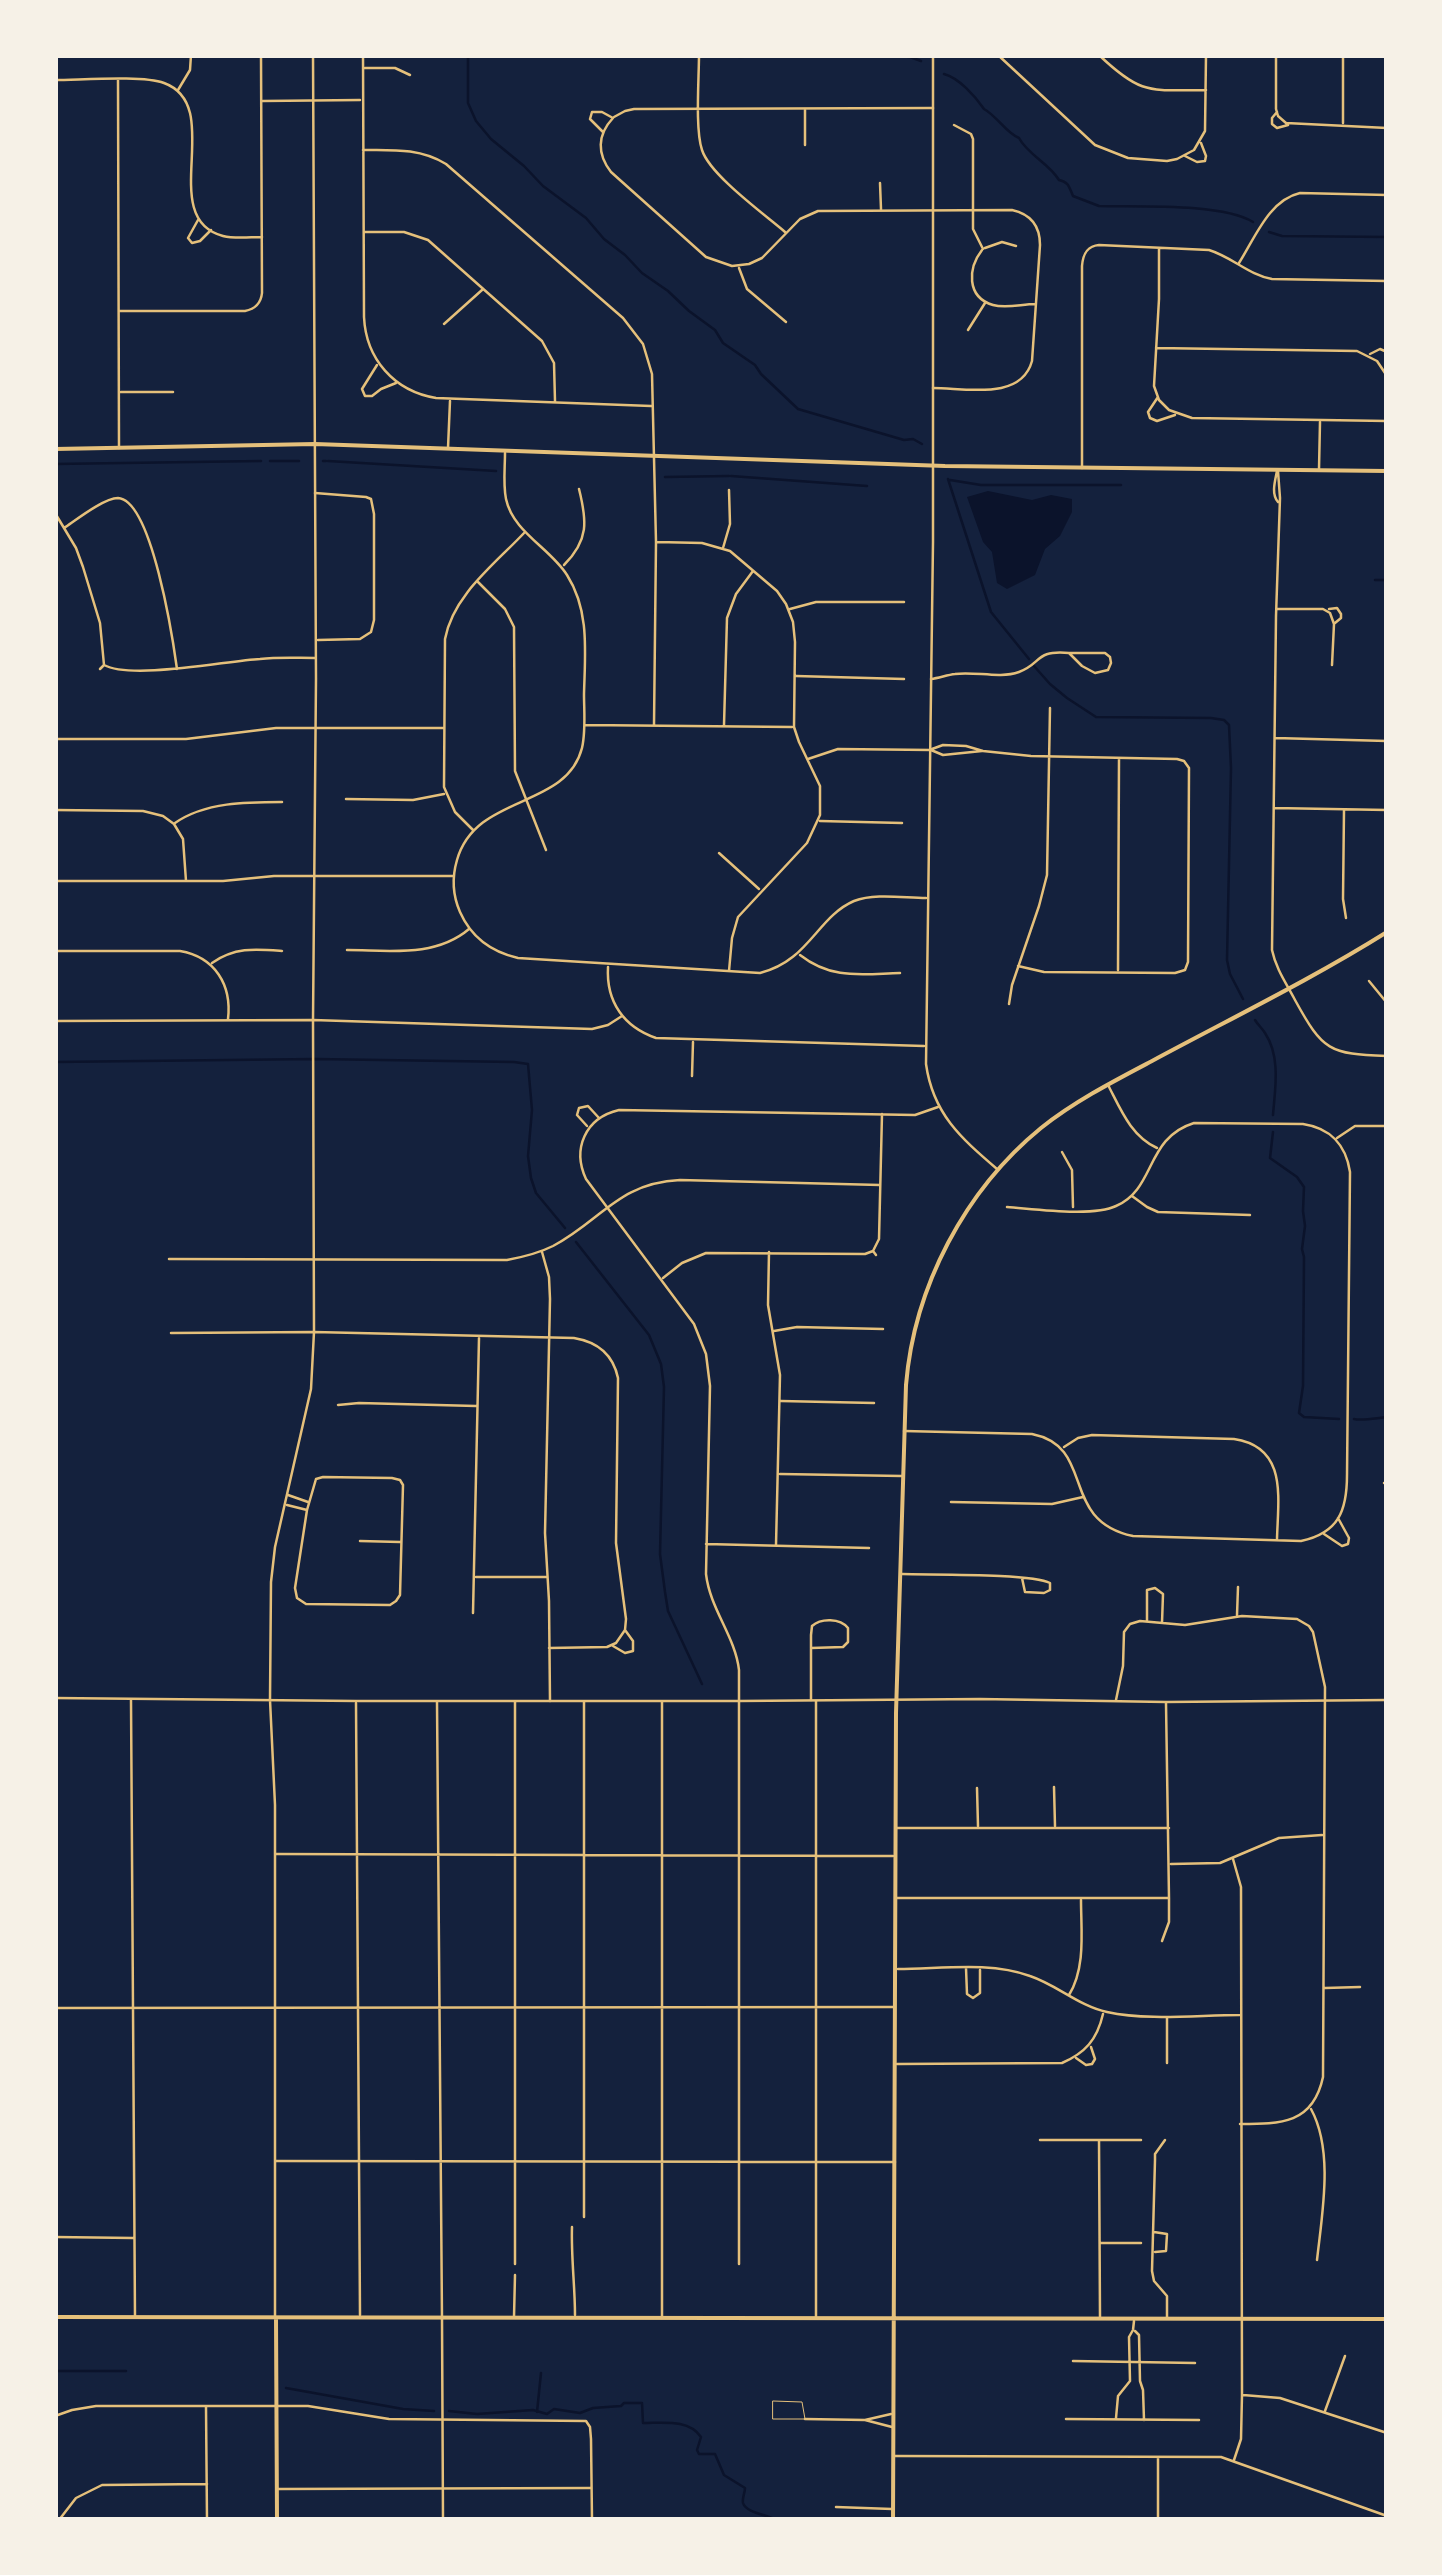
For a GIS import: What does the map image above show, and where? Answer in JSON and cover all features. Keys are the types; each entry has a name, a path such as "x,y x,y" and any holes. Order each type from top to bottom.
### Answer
{"main road":[{"path":"55,449 314,444 932,466 1387,471"},
{"path":"893,2520 897,1700 908,1362 924,1301 954,1232 973,1202 998,1170 1042,1128 1108,1085 1387,932"},
{"path":"55,2317 1387,2319"},
{"path":"276,2318 277,2520"}],"street":[{"path":"178,90 187,78 191,55"},
{"path":"119,311 246,310 257,305 262,293 261,55"},
{"path":"276,2318 271,1582 275,1547 311,1389 314,1332 313,55"},
{"path":"363,55 365,328 378,362 398,382 418,394 450,399 653,406"},
{"path":"699,55 700,143 708,163 786,233"},
{"path":"933,55 927,1073 938,1106 964,1141 998,1170"},
{"path":"998,55 1100,148 1133,159 1172,160 1194,150 1206,124 1206,55"},
{"path":"1099,55 1129,81 1146,88 1206,90"},
{"path":"1276,55 1280,119 1289,124 1387,128"},
{"path":"1343,55 1343,126"},
{"path":"363,68 395,68 410,75"},
{"path":"55,80 157,81 178,90 191,116 192,196 199,219 225,236 262,237"},
{"path":"118,80 119,448"},
{"path":"262,100 362,100"},
{"path":"805,145 806,108"},
{"path":"932,388 1004,388 1024,378 1032,361 1040,245 1037,227 1027,216 1016,210 818,212 800,219 762,258 738,266 722,264 706,256 611,172 600,146 603,132 613,118 634,109 933,108"},
{"path":"603,132 590,119 592,112 613,118"},
{"path":"1277,112 1272,118 1274,127 1289,124"},
{"path":"954,126 973,139 973,229 983,248"},
{"path":"1185,156 1202,162 1206,156 1200,142"},
{"path":"363,150 412,151 446,164 630,324 643,344 652,374 653,406 654,726"},
{"path":"880,183 881,210"},
{"path":"1238,264 1273,208 1288,196 1387,195"},
{"path":"199,219 188,238 192,243 211,230"},
{"path":"364,232 421,236 483,289 548,349 555,368 554,402"},
{"path":"1016,246 1002,242 983,248 973,262 970,276 974,289 986,302 998,307 1036,304"},
{"path":"1082,468 1082,260 1087,250 1094,246 1210,250 1272,279 1387,280"},
{"path":"1159,247 1160,299 1153,378 1164,406 1192,418 1387,421"},
{"path":"738,266 746,289 786,322"},
{"path":"444,324 483,289"},
{"path":"968,330 986,302"},
{"path":"1156,348 1351,350 1368,355 1386,371"},
{"path":"1368,355 1380,349 1387,352"},
{"path":"378,362 362,390 365,396 398,382"},
{"path":"120,392 173,392"},
{"path":"1158,396 1148,412 1150,418 1157,421 1176,414"},
{"path":"448,449 450,399"},
{"path":"1319,470 1320,420"},
{"path":"506,452 506,502 514,518 562,567 583,618 584,725 581,751 570,772 554,786 491,815 473,830 460,850 454,876 457,904 470,928 488,946 512,956 766,972 798,954 842,909 854,902 871,898 928,898"},
{"path":"1278,470 1272,950 1276,965 1312,1030 1327,1046 1348,1054 1387,1056"},
{"path":"562,567 574,554 584,532 586,516 580,489"},
{"path":"723,548 730,524 729,490"},
{"path":"314,494 366,497 371,499 374,514 371,632 356,639 316,640"},
{"path":"64,528 110,500 122,499 132,505 146,534 166,600 177,668"},
{"path":"55,513 80,557 100,623 102,667 177,668 256,659 316,658"},
{"path":"473,830 455,812 443,780 446,630 456,606 526,531"},
{"path":"656,542 702,542 736,555 777,591 789,610 795,633 794,727 821,792 819,820 807,843 744,909 735,924 729,972"},
{"path":"724,726 727,618 736,594 754,570"},
{"path":"478,582 506,609 514,626 514,763 517,780 546,850"},
{"path":"789,610 816,602 904,602"},
{"path":"1276,608 1336,608 1341,618 1334,624"},
{"path":"1325,610 1334,624 1332,665"},
{"path":"931,680 957,673 1014,673 1043,654 1057,652 1105,653 1112,663 1108,670 1095,673 1069,653"},
{"path":"795,676 904,679"},
{"path":"1009,1004 1047,875 1050,708"},
{"path":"584,725 794,727"},
{"path":"55,739 186,739 269,728 444,728"},
{"path":"1274,738 1387,740"},
{"path":"808,759 838,749 930,750 966,746 1049,757 1177,758 1186,762 1189,858 1185,970 1044,972 1018,966"},
{"path":"930,750 943,755 983,751"},
{"path":"1118,972 1119,758"},
{"path":"346,800 413,800 446,794"},
{"path":"174,824 186,816 227,805 282,802"},
{"path":"1274,808 1387,810"},
{"path":"1344,809 1346,918"},
{"path":"55,810 149,811 163,816 174,824 185,846 186,881"},
{"path":"819,820 902,823"},
{"path":"720,853 761,890"},
{"path":"55,881 454,876"},
{"path":"346,950 432,949 470,928"},
{"path":"211,964 241,950 282,951"},
{"path":"55,951 180,952 196,956 211,964 220,975 229,1005 228,1021"},
{"path":"798,954 832,972 900,973"},
{"path":"608,964 610,992 622,1016 634,1028 651,1036 926,1046"},
{"path":"1368,981 1387,1003"},
{"path":"55,1021 313,1020 592,1028 608,1025 622,1016"},
{"path":"692,1076 693,1040"},
{"path":"1108,1085 1135,1132 1159,1149"},
{"path":"588,1127 577,1115 578,1108 588,1106 598,1118"},
{"path":"739,2264 738,1658 709,1594 706,1574 708,1365 694,1324 586,1180 580,1152 588,1127 614,1110 916,1114 938,1106"},
{"path":"662,1279 682,1263 706,1253 875,1253 879,1239 882,1114"},
{"path":"904,1430 1032,1434 1050,1439 1071,1462 1087,1507 1099,1521 1127,1535 1302,1540 1331,1527 1345,1504 1350,1172 1336,1139 1303,1124 1205,1122 1179,1129 1159,1149 1132,1196 1110,1209 1007,1207"},
{"path":"1336,1139 1355,1126 1387,1126"},
{"path":"1062,1152 1072,1170 1072,1210"},
{"path":"169,1258 516,1258 562,1240 635,1189 669,1180 880,1184"},
{"path":"1132,1196 1158,1212 1250,1215"},
{"path":"541,1251 550,1285 546,1533 550,1700"},
{"path":"769,1252 768,1305 780,1375 776,1545"},
{"path":"772,1331 797,1327 883,1329"},
{"path":"171,1333 578,1338 592,1342 609,1355 618,1373 616,1543 625,1630 620,1639 601,1648 550,1648"},
{"path":"474,1613 479,1336"},
{"path":"780,1401 874,1404"},
{"path":"338,1405 478,1406"},
{"path":"1062,1448 1092,1435 1250,1442 1266,1454 1276,1472 1276,1540"},
{"path":"778,1474 903,1476"},
{"path":"323,1477 400,1480 400,1595 396,1601 306,1604 298,1598 295,1588 310,1502 316,1479 323,1477"},
{"path":"288,1496 310,1502"},
{"path":"950,1502 1052,1504 1082,1497"},
{"path":"285,1505 308,1510"},
{"path":"1322,1534 1342,1546 1348,1544 1349,1538 1338,1518"},
{"path":"360,1540 401,1542"},
{"path":"706,1544 869,1548"},
{"path":"901,1574 1022,1578 1047,1580 1050,1590 1044,1594 1025,1592 1022,1578"},
{"path":"474,1577 548,1577"},
{"path":"1237,1617 1238,1586"},
{"path":"1147,1622 1147,1593 1155,1588 1162,1591 1162,1624"},
{"path":"1116,1701 1124,1632 1135,1622 1185,1625 1237,1617 1292,1617 1308,1626 1317,1645 1325,1687 1324,2073 1319,2092 1298,2116 1283,2122 1240,2124"},
{"path":"811,1648 843,1647 848,1642 848,1628 838,1621 814,1623 811,1629 811,1648 813,1700 816,1856 818,2319"},
{"path":"612,1645 625,1653 632,1650 634,1645 625,1630"},
{"path":"55,1698 1387,1700"},
{"path":"130,1699 135,2316"},
{"path":"437,1700 442,2008 442,2520"},
{"path":"514,1700 516,2264"},
{"path":"584,1700 584,2217"},
{"path":"662,1700 662,2318"},
{"path":"356,1701 360,2318"},
{"path":"1162,1941 1169,1922 1170,1898 1166,1702"},
{"path":"1054,1787 1055,1828"},
{"path":"977,1788 978,1828"},
{"path":"895,1828 1169,1828"},
{"path":"1169,1864 1207,1865 1233,1859 1279,1838 1324,1836"},
{"path":"275,1854 895,1856"},
{"path":"1233,1859 1240,1886 1242,2395 1241,2438 1234,2460"},
{"path":"895,1898 1170,1898"},
{"path":"1068,1996 1080,1967 1080,1898"},
{"path":"966,1968 967,1994 975,1998 980,1990 980,1968"},
{"path":"896,1969 980,1968 1024,1973 1104,2012 1126,2015 1240,2015"},
{"path":"1323,1988 1360,1987"},
{"path":"55,2008 895,2007"},
{"path":"896,2064 1062,2063 1090,2044 1104,2012"},
{"path":"1167,2062 1168,2016"},
{"path":"1074,2057 1086,2065 1092,2064 1090,2044"},
{"path":"1310,2106 1323,2144 1322,2234 1317,2260"},
{"path":"1040,2140 1141,2140"},
{"path":"1099,2140 1100,2319"},
{"path":"1165,2140 1154,2160 1152,2252 1153,2278 1167,2296 1167,2319"},
{"path":"276,2161 895,2162"},
{"path":"572,2227 575,2318"},
{"path":"1152,2252 1166,2251 1168,2242 1165,2233 1153,2232"},
{"path":"55,2238 134,2238"},
{"path":"1100,2243 1141,2243"},
{"path":"514,2318 515,2276"},
{"path":"1116,2419 1118,2396 1130,2381 1129,2337 1134,2319"},
{"path":"1133,2330 1139,2335 1144,2420"},
{"path":"1324,2414 1345,2356"},
{"path":"1073,2361 1195,2362"},
{"path":"1130,2381 1140,2382"},
{"path":"1242,2395 1280,2398 1387,2434"},
{"path":"55,2416 96,2406 308,2406 392,2419 582,2420 591,2432 592,2520"},
{"path":"206,2406 207,2520"},
{"path":"805,2419 866,2420 893,2414"},
{"path":"866,2420 893,2427"},
{"path":"1066,2420 1199,2420"},
{"path":"1158,2455 1158,2520"},
{"path":"893,2456 1209,2456 1234,2460 1387,2516"},
{"path":"59,2520 76,2498 102,2485 207,2484"},
{"path":"276,2489 592,2488"},
{"path":"836,2507 893,2509"}],"lane":[{"path":"773,2401 802,2402 805,2419 773,2419 773,2401"}],"water":[{"path":"988,491 1032,500 1051,495 1072,499 1072,512 1060,536 1045,549 1035,575 1007,589 997,583 992,552 983,542 967,497"}],"waterway":[{"path":"468,55 468,103 491,139 586,218 642,273 715,330 723,343 755,365 798,409 922,444"},
{"path":"577,55 646,55"},
{"path":"647,55 691,56"},
{"path":"725,55 774,55"},
{"path":"783,55 800,55"},
{"path":"831,55 871,55"},
{"path":"881,55 921,61"},
{"path":"944,74 961,83 1067,184 1073,196 1099,206 1201,209 1253,222"},
{"path":"1269,232 1282,236 1387,237"},
{"path":"55,464 261,461"},
{"path":"270,461 299,461"},
{"path":"328,461 496,471"},
{"path":"665,477 729,476"},
{"path":"731,476 867,486"},
{"path":"948,479 991,612 1029,659"},
{"path":"950,480 981,485 1121,485"},
{"path":"1375,580 1387,580"},
{"path":"1034,666 1067,698 1096,717 1211,718 1229,725 1227,960 1243,999"},
{"path":"1255,1020 1273,1052 1273,1115"},
{"path":"55,1062 315,1059 528,1064 531,1178 536,1193 565,1228"},
{"path":"1273,1132 1270,1158 1297,1177 1304,1187 1303,1386 1299,1413 1304,1417 1339,1419"},
{"path":"576,1242 649,1335 661,1364 664,1387 660,1554 668,1611 702,1684"},
{"path":"1354,1419 1387,1417"},
{"path":"55,2371 126,2371"},
{"path":"537,2412 541,2373"},
{"path":"286,2388 434,2411"},
{"path":"449,2411 477,2414 533,2410 547,2414 554,2409 580,2413 642,2403 643,2423 675,2423 696,2431 701,2437 699,2454 715,2454 724,2475 745,2488 745,2506 776,2520"}]}
